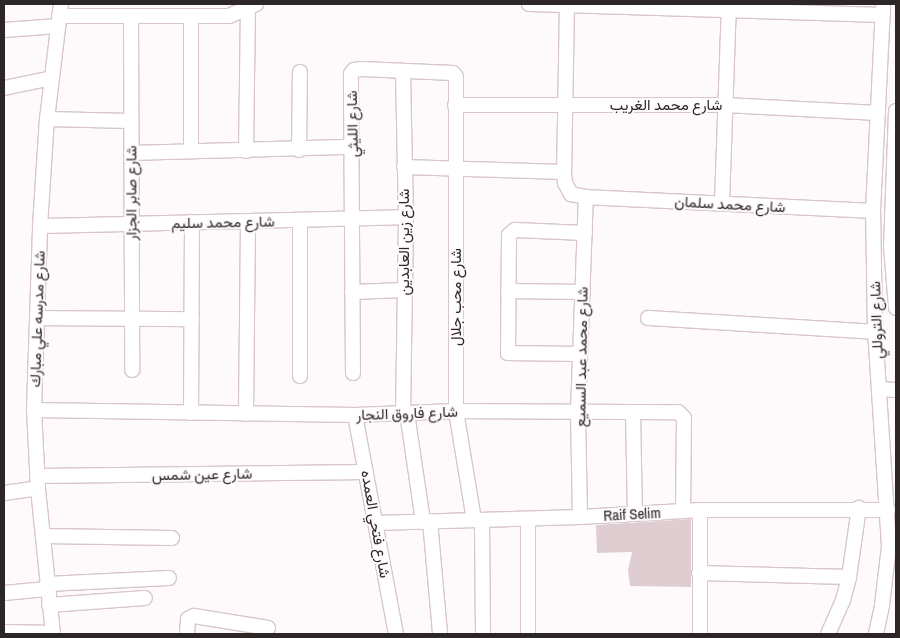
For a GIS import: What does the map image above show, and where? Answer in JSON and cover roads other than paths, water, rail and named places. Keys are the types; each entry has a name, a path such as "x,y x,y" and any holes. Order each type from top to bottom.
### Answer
{"street":[{"path":"529,4 883,10"},
{"path":"4,30 59,15 229,16 250,5 246,151"},
{"path":"567,5 565,183 571,194 586,197"},
{"path":"722,203 729,6"},
{"name":"شارع التروللي","path":"876,634 882,605 887,561 888,510 875,332 873,211 883,10"},
{"name":"شارع مدرسه علي مبارك","path":"53,634 38,482 34,410 40,226 48,119 59,15"},
{"name":"شارع صابر الجزار","path":"131,16 132,370"},
{"path":"190,151 191,17"},
{"name":"شارع الليثي","path":"354,374 352,71 362,69 453,73"},
{"name":"شارع زين العابدين","path":"404,71 406,217 404,290 405,413 427,521 440,634"},
{"path":"299,150 300,72"},
{"name":"شارع محب جلال","path":"453,73 456,77 456,411 478,520 483,634"},
{"path":"4,88 52,78"},
{"name":"شارع محمد الغريب","path":"455,105 724,105 878,113"},
{"name":"شارع التروللي","path":"896,111 891,246 896,308"},
{"path":"48,119 130,122"},
{"path":"130,153 299,150 352,147"},
{"path":"404,167 564,172"},
{"name":"شارع محمد سلمان","path":"586,197 873,211"},
{"name":"شارع محمد عبد السميع","path":"580,517 578,412 586,197"},
{"name":"شارع محمد سليم","path":"40,226 406,217"},
{"path":"300,220 300,376"},
{"path":"246,414 248,221"},
{"path":"191,413 192,222"},
{"path":"580,354 508,353 509,235 512,231 585,233"},
{"path":"352,292 404,290"},
{"path":"508,291 582,292"},
{"path":"37,318 192,319"},
{"path":"648,318 875,332"},
{"path":"879,390 896,390"},
{"name":"شارع فاروق النجار","path":"34,410 355,415 456,411 676,412 680,413 684,418 683,511"},
{"path":"633,412 634,514"},
{"name":"شارع فتحي العمده","path":"355,415 396,634"},
{"name":"شارع عين شمس","path":"4,493 38,482 366,472"},
{"path":"828,634 843,600 849,577 860,508"},
{"name":"Raif Selim","path":"376,523 580,517 700,510 860,508 888,510"},
{"path":"700,510 700,634"},
{"path":"528,519 528,634"},
{"path":"43,536 172,538"},
{"path":"699,573 849,577"},
{"path":"4,593 47,587 169,578"},
{"path":"49,605 146,598"},
{"path":"187,634 188,619 194,616 268,628"},
{"path":"4,632 53,634"}]}
